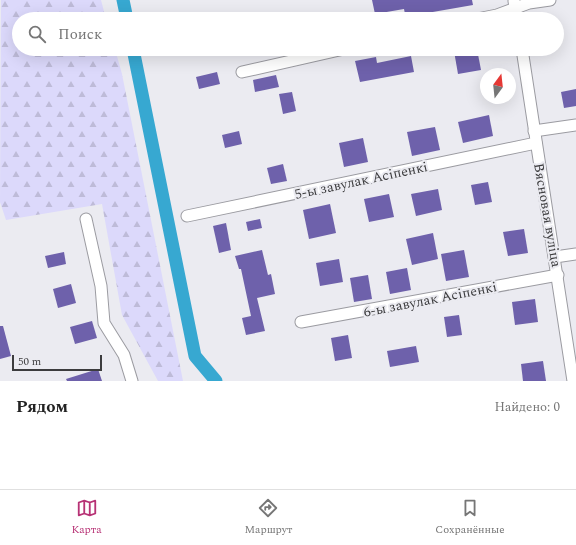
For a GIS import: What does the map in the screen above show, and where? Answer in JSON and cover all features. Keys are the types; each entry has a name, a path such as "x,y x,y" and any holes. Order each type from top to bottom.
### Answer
{"street":[{"path":"502,12 515,4 550,0"},
{"path":"242,72 313,56"},
{"name":"Вясновая вуліца","path":"523,56 558,275 573,381"},
{"path":"534,131 576,124"},
{"name":"5-ы завулак Асіпенкі","path":"187,216 536,144"},
{"path":"86,219 101,286 104,322 124,355 132,381"},
{"path":"555,257 576,254"},
{"name":"6-ы завулак Асіпенкі","path":"302,322 558,275"}],"green space":[{"path":"1,0 101,0 104,12 12,12 12,56 117,56 122,74 183,381 158,381 122,315 102,204 6,220 0,202"}],"building":[{"path":"372,0 472,0 473,5 433,12 405,12 404,9 387,12 375,12"},
{"path":"411,56 414,72 360,82 355,61 376,57 377,63"},
{"path":"455,56 478,56 480,70 458,74"},
{"path":"217,72 220,84 199,89 196,77"},
{"path":"276,75 279,87 255,92 253,80"},
{"path":"576,89 576,106 564,108 561,92"},
{"path":"292,92 296,111 283,114 279,94"},
{"path":"489,115 493,136 463,143 458,122"},
{"path":"435,127 440,150 412,156 407,132"},
{"path":"239,131 242,144 225,148 222,135"},
{"path":"363,138 368,162 344,167 339,143"},
{"path":"283,164 287,181 271,184 267,168"},
{"path":"488,182 492,202 475,205 471,185"},
{"path":"438,189 442,210 416,216 411,194"},
{"path":"389,194 394,217 369,222 364,199"},
{"path":"330,204 336,233 309,239 303,210"},
{"path":"260,219 262,228 248,231 246,222"},
{"path":"226,223 231,250 219,253 213,226"},
{"path":"524,229 528,253 508,256 503,232"},
{"path":"433,233 438,259 412,265 406,239"},
{"path":"262,250 268,275 271,274 275,294 257,298 265,331 246,335 242,318 251,316 241,269 239,269 235,256"},
{"path":"464,250 469,277 446,281 441,254"},
{"path":"64,252 66,264 48,268 45,256"},
{"path":"339,259 343,282 320,286 316,263"},
{"path":"407,268 411,290 390,294 386,272"},
{"path":"368,275 372,299 354,302 350,278"},
{"path":"71,284 76,303 58,308 53,289"},
{"path":"535,299 538,322 515,325 512,302"},
{"path":"459,315 462,335 447,337 444,317"},
{"path":"92,321 97,338 75,344 70,327"},
{"path":"0,326 3,326 11,356 0,359"},
{"path":"348,335 352,358 335,361 331,338"},
{"path":"416,346 419,362 390,367 387,351"},
{"path":"543,361 546,381 523,381 521,364"},
{"path":"98,369 102,381 67,381 66,379"}],"waterway":[{"path":"123,0 126,12"},
{"path":"134,56 195,356 216,381"}]}
